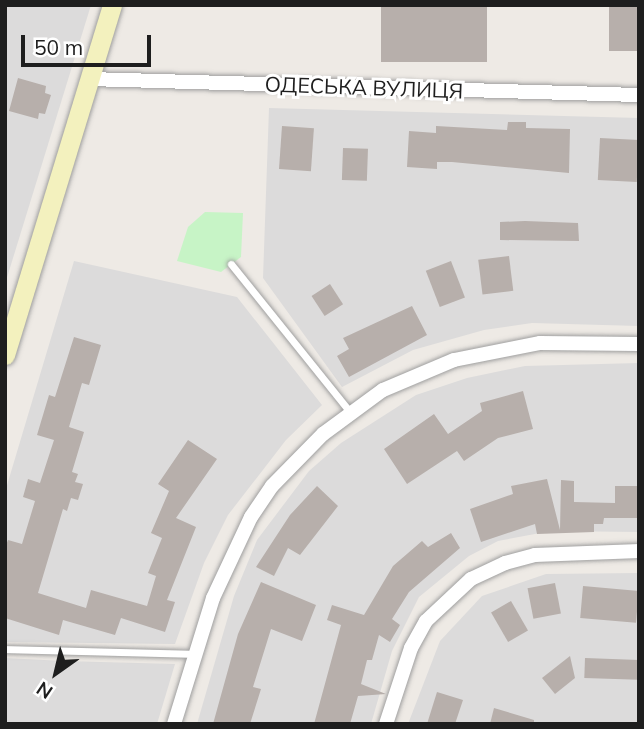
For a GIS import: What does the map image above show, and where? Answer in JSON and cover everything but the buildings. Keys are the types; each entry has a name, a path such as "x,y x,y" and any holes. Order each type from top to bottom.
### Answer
{"main road":[{"path":"5,355 112,5"}],"street":[{"name":"ОДЕСЬКА ВУЛИЦЯ","path":"89,79 639,95"},
{"path":"174,724 213,598 251,517 299,456 349,412 418,373 466,357 540,343 639,344"},
{"path":"386,724 411,648 426,621 471,579 505,562 535,555 639,551"}],"lane":[{"path":"231,264 349,412"},
{"path":"5,649 195,654"}],"shaded area":[{"path":"5,5 91,5 5,284"},
{"path":"269,108 639,118 639,326 532,323 484,330 413,350 342,387 263,278"},
{"path":"74,261 237,297 322,405 286,440 228,515 204,563 175,644 5,642 5,492"},
{"path":"639,363 639,532 551,531 498,541 469,556 419,597 392,651 371,724 197,724 234,596 257,540 309,471 341,443 416,395 467,378 525,366"},
{"path":"639,573 639,724 408,724 440,641 482,596 546,574"},
{"path":"5,658 175,664 157,724 5,724"}],"green space":[{"path":"205,212 243,213 241,257 221,272 177,261 188,227"}]}
